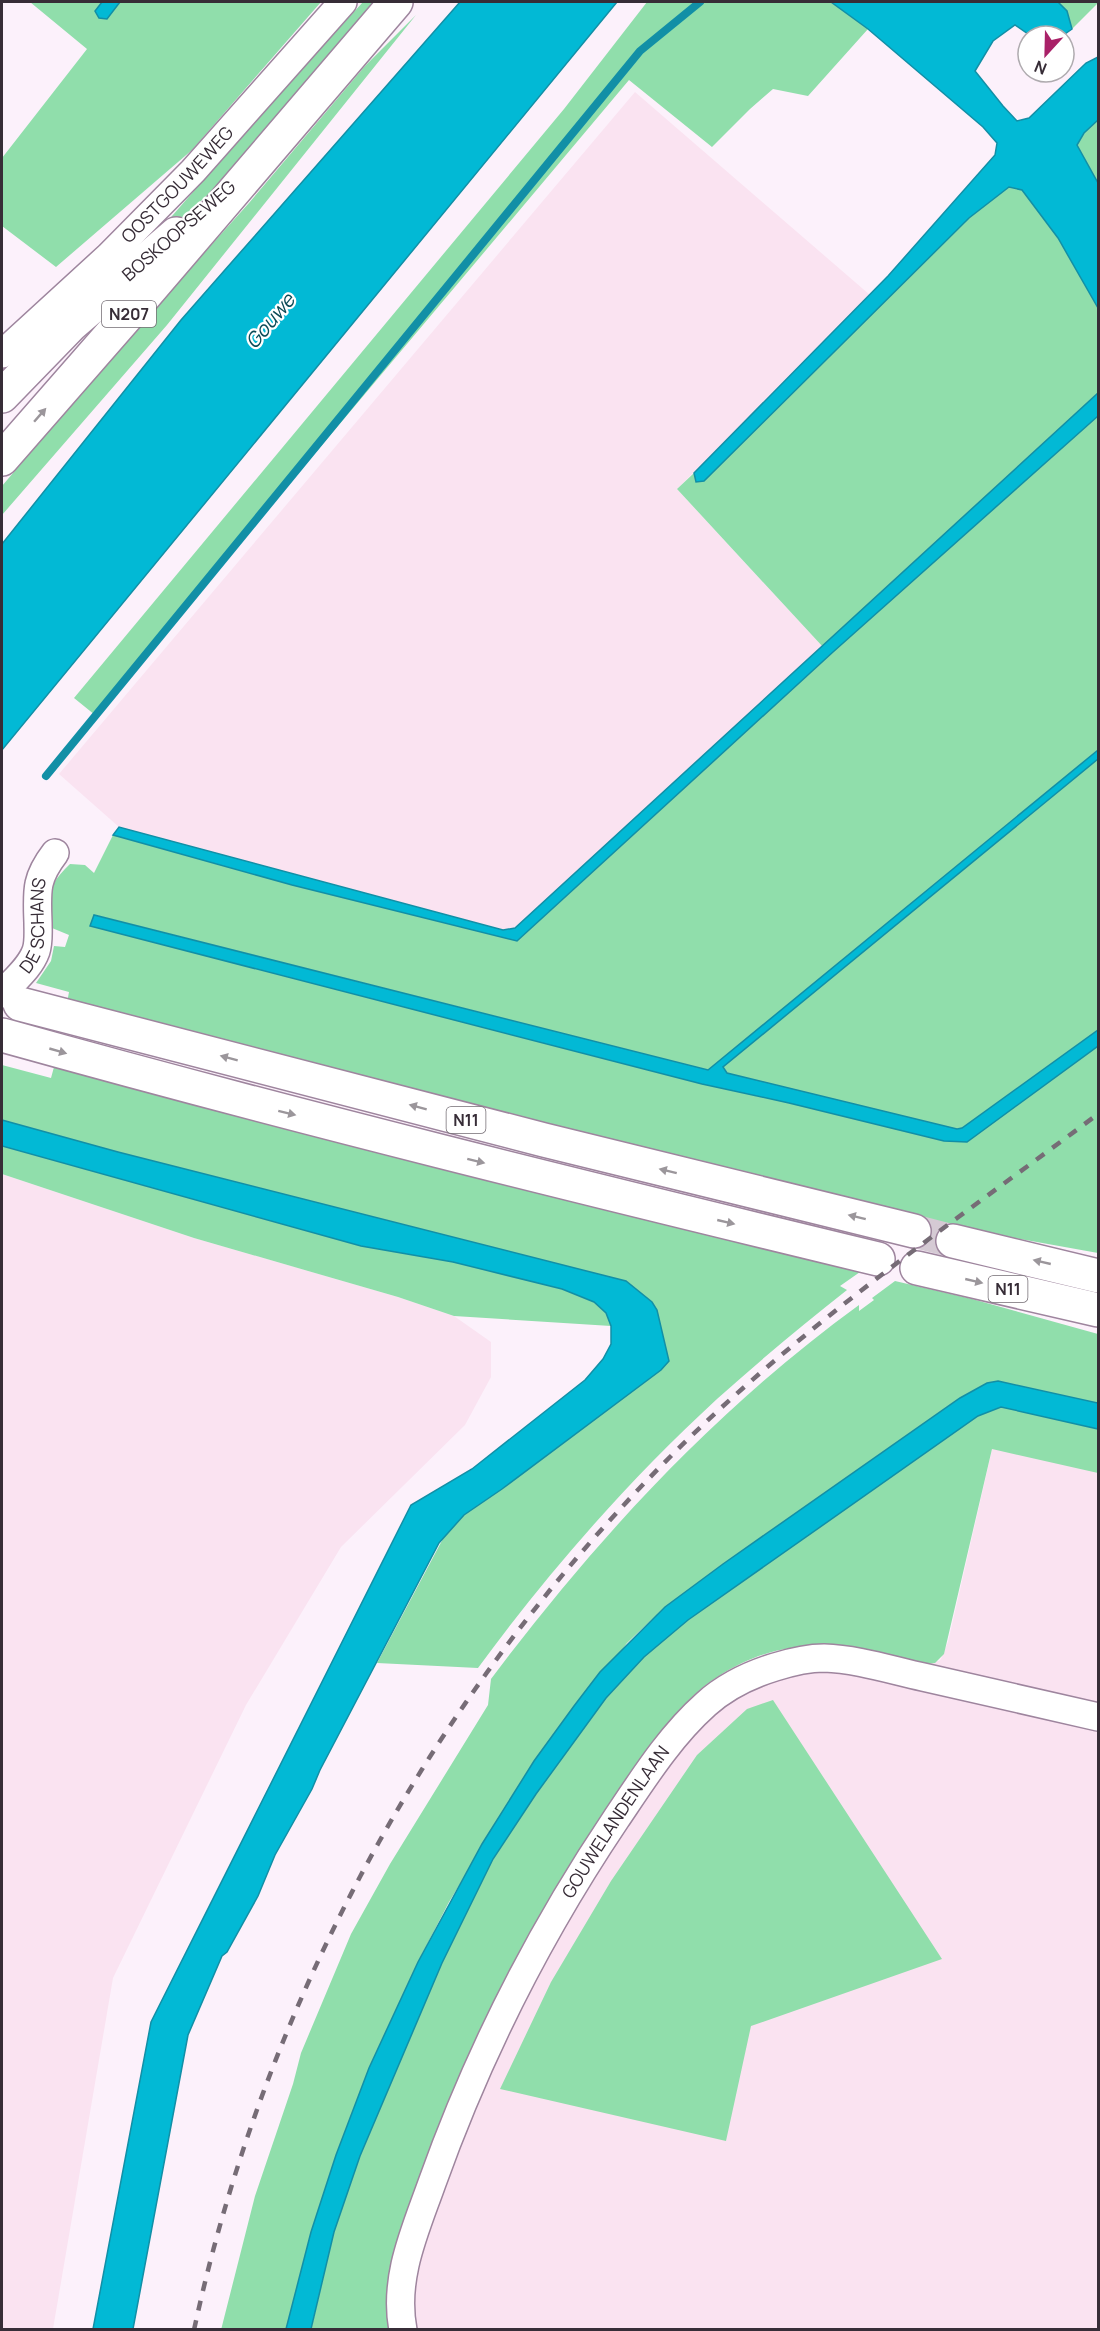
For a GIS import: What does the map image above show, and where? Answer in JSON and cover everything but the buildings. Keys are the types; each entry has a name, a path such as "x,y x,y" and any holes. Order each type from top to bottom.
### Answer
{"main road":[{"name":"BOSKOOPSEWEG","path":"2,459 396,2"},
{"name":"BOSKOOPSEWEG","path":"2,396 71,325 254,166"},
{"name":"N11","path":"11,999 532,1137 914,1231"},
{"name":"N11","path":"2,1035 205,1092 529,1175 878,1259"},
{"name":"N11","path":"953,1241 1098,1276"},
{"name":"N11","path":"917,1268 1098,1310"}],"street":[{"name":"OOSTGOUWEWEG","path":"2,354 109,256 193,171 343,2"},
{"name":"DE SCHANS","path":"11,999 23,970 31,961 38,942 37,888 42,870 55,853"},
{"name":"GOUWELANDENLAAN","path":"403,2330 399,2304 403,2271 442,2155 483,2055 534,1953 598,1846 663,1753 706,1703 749,1676 789,1663 822,1658 864,1664 1098,1717"}],"shaded area":[{"path":"635,92 870,295 677,489 823,647 515,929 504,930 119,827 59,774"},
{"path":"2,1174 194,1238 398,1297 454,1316 491,1342 491,1377 465,1425 341,1547 246,1705 113,1978 53,2329 2,2330"},
{"path":"999,1419 1098,1440 1098,2329 358,2330 445,2109 493,2002 548,1900 625,1781 695,1694 717,1677 743,1663 784,1649 820,1645 855,1647 939,1661 948,1642"}],"green space":[{"path":"30,2 102,2 95,11 107,19 120,2 321,2 192,150 56,267 2,226 2,158 87,49"},
{"path":"363,2 386,2 237,169 144,248 290,81"},
{"path":"647,2 831,2 868,29 808,96 773,89 712,147 629,80 95,715 74,698 564,109"},
{"path":"1058,2 1098,2 1076,25 1071,24 1067,11"},
{"path":"416,15 167,325 2,515 2,486 132,333 249,203 365,66"},
{"path":"1098,120 1098,183 1077,145 1084,133"},
{"path":"1009,187 1022,189 1058,238 1098,308 1098,393 823,647 677,489 694,473 696,482 969,218"},
{"path":"1098,416 1098,750 708,1070 95,915 90,926 702,1084 944,1141 967,1141 1098,1046 1098,1253 970,1230 552,1128 67,1003 69,992 36,983 51,961 54,946 65,947 69,935 52,928 47,909 49,893 53,885 70,864 85,865 94,873 113,835 292,885 517,941 833,652"},
{"path":"1098,759 1098,1030 962,1128 956,1129 727,1073 723,1067"},
{"path":"2,1065 51,1078 54,1067 860,1272 840,1286 847,1290 733,1385 684,1430 621,1494 533,1596 478,1668 377,1663 446,1533 464,1515 502,1489 669,1361 652,1302 626,1281 118,1152 2,1120"},
{"path":"2,1146 361,1246 453,1262 562,1289 594,1302 606,1313 611,1326 454,1316 398,1297 194,1238 2,1174"},
{"path":"895,1281 972,1299 1098,1334 1098,1403 998,1381 987,1383 960,1398 723,1564 665,1607 627,1643 503,1813 449,1902 418,1962 369,2068 336,2155 311,2232 286,2329 221,2330 255,2196 293,2084 301,2053 351,1934 390,1864 488,1705 491,1679 573,1576 661,1478 707,1432 806,1345 859,1305 859,1311"},
{"path":"1001,1407 1098,1429 1098,1473 992,1449 944,1654 935,1663 926,1664 857,1649 811,1646 789,1648 766,1654 729,1670 705,1686 682,1707 640,1760 553,1892 526,1939 478,2035 436,2134 399,2238 390,2273 388,2292 390,2329 311,2330 334,2232 360,2156 442,1963 493,1859 536,1794 606,1698 644,1657 688,1620 978,1416"},
{"path":"773,1700 942,1959 751,2026 726,2141 500,2089 551,1982 611,1881 697,1755 747,1709"}],"water":[{"path":"102,2 120,2 107,19 99,18 95,11"},
{"name":"Gouwe","path":"460,2 617,2 2,750 2,544 181,320"},
{"path":"831,2 1058,2 1067,11 1071,24 1016,24 993,41 975,71 1017,121 1029,118 1064,84 1076,84 1076,73 1086,63 1098,57 1098,120 1084,133 1077,145 1098,183 1098,308 1058,238 1022,190 1009,187 969,218 704,481 696,482 694,473 888,276 995,155 997,143 983,127 868,29"},
{"path":"1098,393 1098,416 833,652 517,941 292,885 113,835 119,827 503,930 515,928"},
{"path":"1098,750 1098,759 723,1067 727,1073 957,1129 962,1128 1098,1030 1098,1046 967,1142 944,1141 702,1084 90,926 94,915 708,1070"},
{"path":"2,1120 118,1152 626,1281 652,1302 657,1310 669,1361 661,1370 464,1515 439,1543 312,1789 275,1855 258,1896 227,1952 222,1956 188,2035 133,2329 93,2329 151,2022 411,1505 472,1469 585,1380 603,1359 611,1344 611,1326 606,1313 594,1302 562,1289 453,1262 361,1246 2,1146"},
{"path":"998,1381 1098,1403 1098,1429 1001,1407 978,1416 688,1620 644,1657 606,1698 536,1794 493,1859 442,1963 360,2156 334,2232 311,2329 286,2329 311,2232 336,2155 369,2068 418,1962 482,1844 534,1761 574,1706 600,1672 665,1607 960,1398 987,1383"}],"waterway":[{"path":"46,776 640,51 700,2"}],"tunnel":[{"path":"914,1231 953,1241"}],"railway":[{"path":"194,2330 228,2199 271,2071 325,1947 387,1828 459,1713 538,1605 626,1502 722,1407 812,1329 859,1292 1098,1114"}]}
